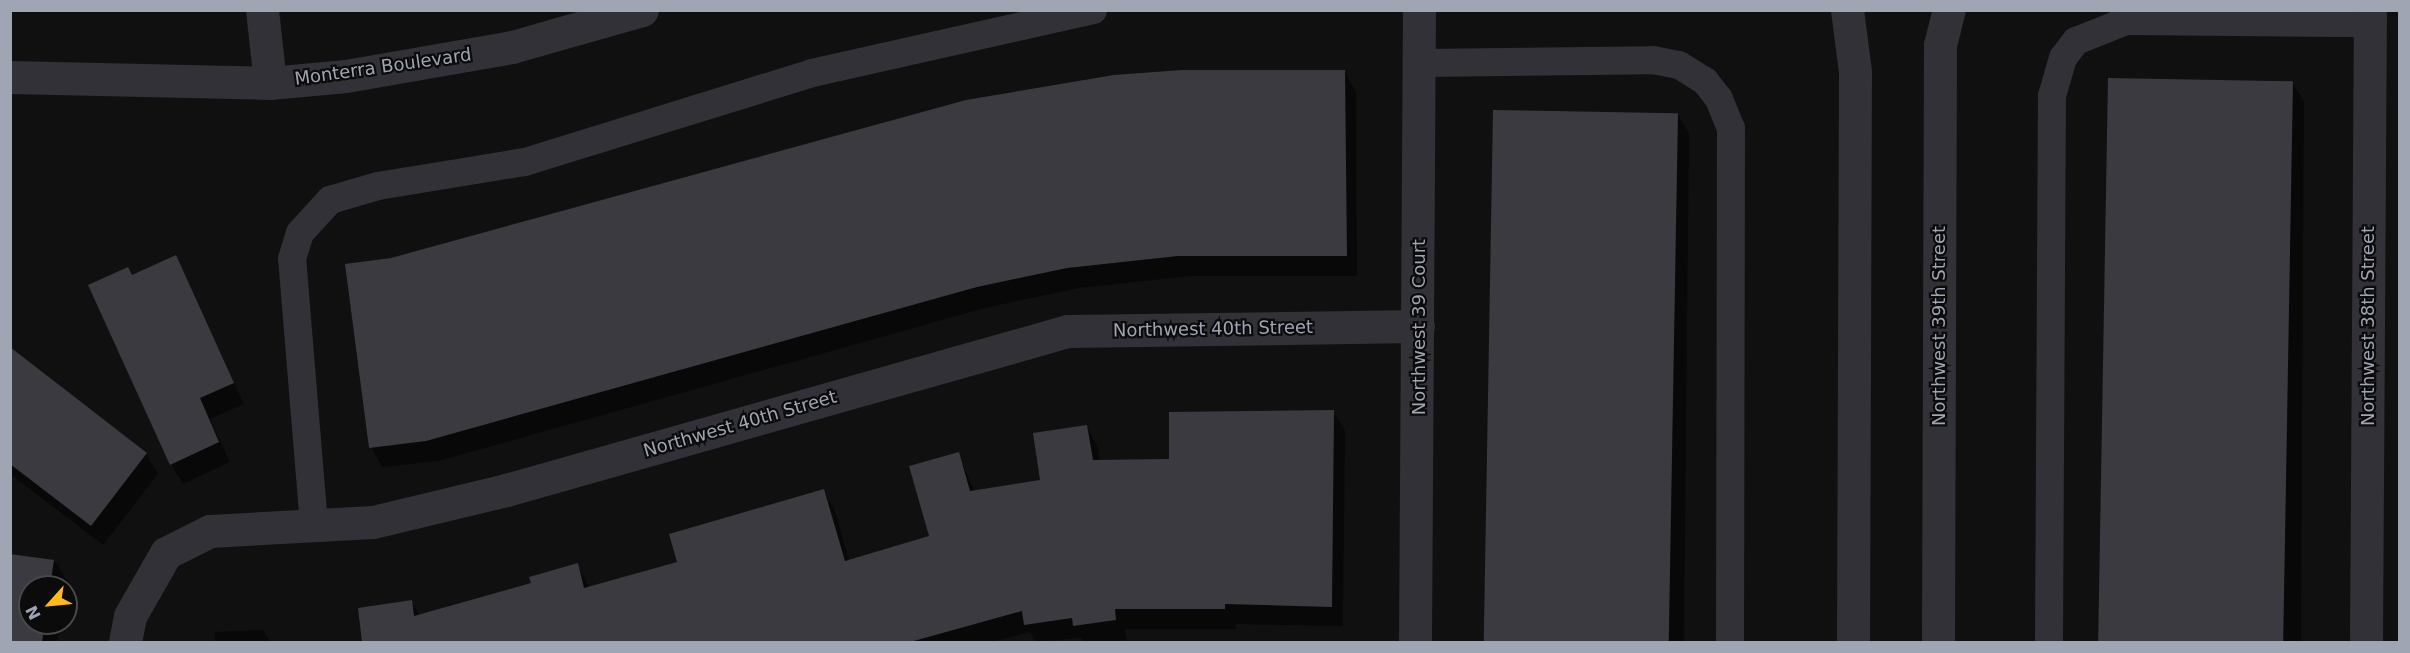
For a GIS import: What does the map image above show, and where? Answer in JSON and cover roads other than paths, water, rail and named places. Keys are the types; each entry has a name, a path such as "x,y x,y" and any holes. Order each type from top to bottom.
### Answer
{"street":[{"path":"262,10 270,83"},
{"name":"Monterra Boulevard","path":"10,76 270,83 346,76 512,47 642,10"},
{"name":"Northwest 39 Court","path":"1415,642 1419,10"},
{"path":"1847,10 1855,72 1853,642"},
{"name":"Northwest 39th Street","path":"1938,642 1940,45 1949,10"},
{"name":"Northwest 38th Street","path":"2366,642 2370,17"},
{"name":"Northwest 40th Street","path":"125,642 130,616 166,554 210,531 373,522 506,490 1068,331 1418,326"}],"lane":[{"path":"314,525 292,259 300,232 330,200 378,186 525,162 812,73 1094,10"},
{"path":"2049,642 2052,96 2063,58 2076,41 2126,21 2370,17"},
{"path":"1420,63 1653,60 1680,65 1705,81 1719,99 1731,128 1730,642"}]}
